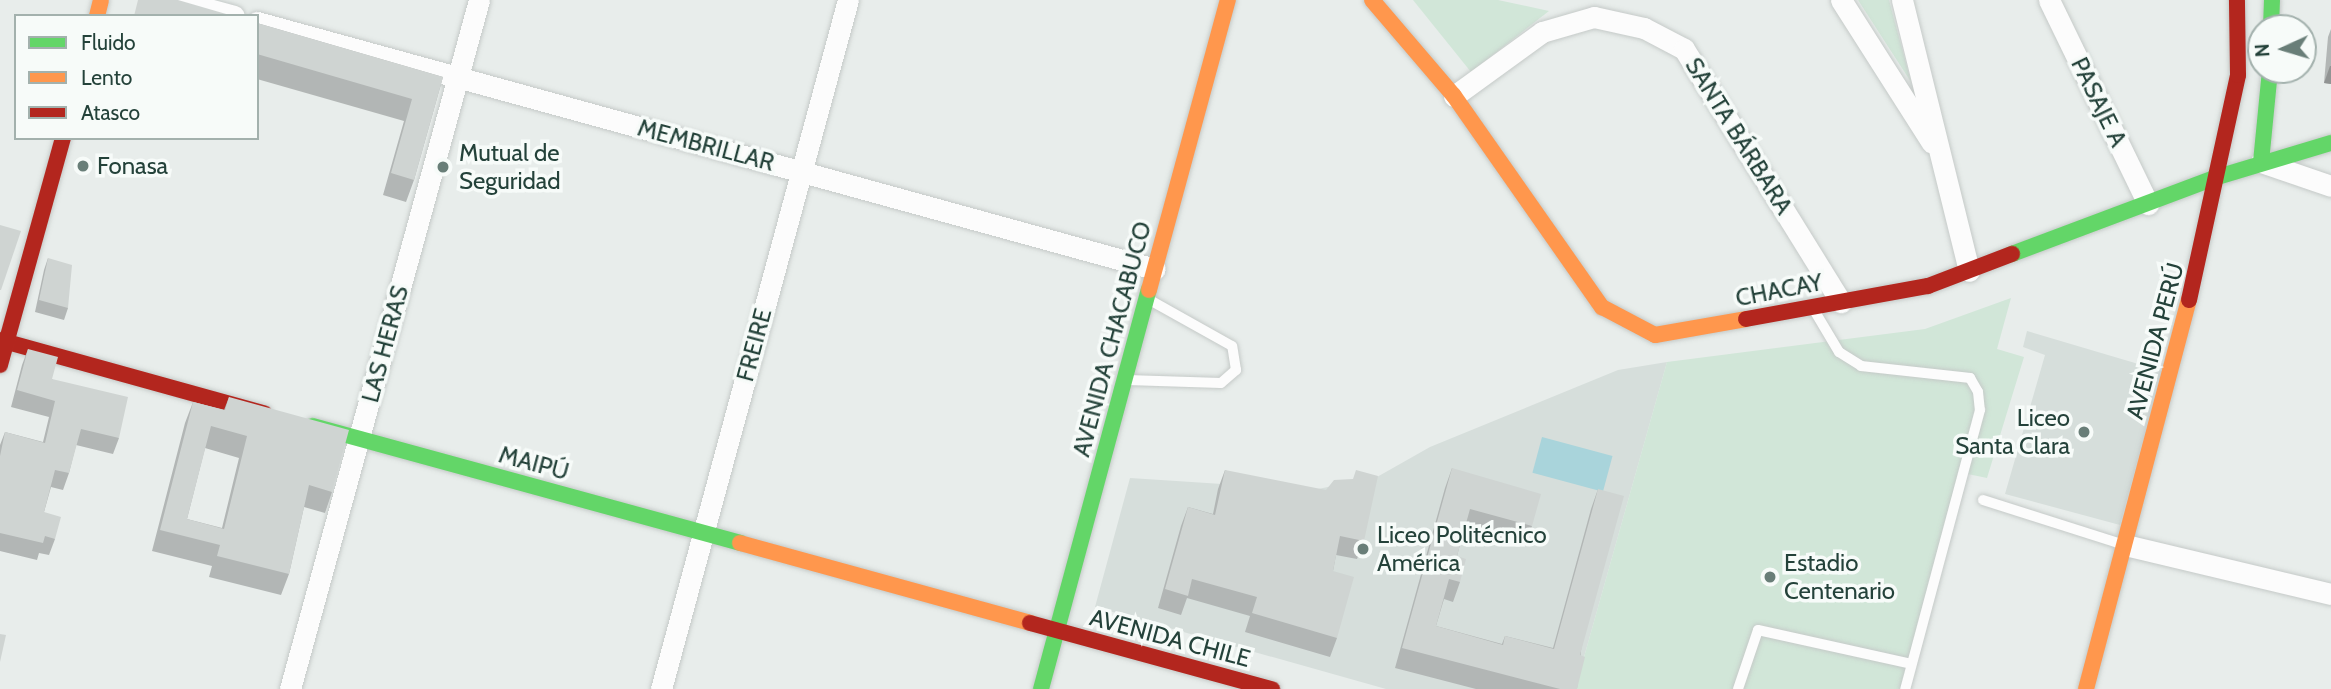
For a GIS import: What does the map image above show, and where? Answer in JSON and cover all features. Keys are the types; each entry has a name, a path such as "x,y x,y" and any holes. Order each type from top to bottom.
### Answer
{"main road":[{"name":"AVENIDA CHACABUCO","path":"1041,689 1228,0"},
{"name":"CHACAY","path":"1372,0 1454,96 1594,297 1622,323 1667,336 1928,286 2214,178 2331,143"},
{"name":"AVENIDA PERÚ","path":"2086,689 2212,212 2214,178 2238,75 2237,0"},
{"path":"2261,162 2269,84"},
{"path":"0,365 3,341 62,140"},
{"name":"MAIPÚ","path":"3,341 1057,630"},
{"name":"AVENIDA CHILE","path":"1057,630 1272,689"}],"street":[{"path":"176,0 227,14"},
{"name":"LAS HERAS","path":"290,689 480,0"},
{"name":"FREIRE","path":"661,689 848,0"},
{"path":"1841,0 1941,158"},
{"path":"1902,0 1969,271"},
{"name":"PASAJE A","path":"2049,0 2148,204"},
{"name":"SANTA BÁRBARA","path":"1454,96 1542,32 1594,18 1644,27 1684,48 1841,302"},
{"name":"MEMBRILLAR","path":"259,23 1155,269"},
{"path":"2261,162 2331,186"},
{"path":"2125,545 2331,594"}],"lane":[{"path":"1124,380 1221,383 1236,370 1232,346 1147,298"},
{"path":"1812,307 1839,352 1861,366 1970,378 1978,392 1980,410 1905,689"},
{"path":"1983,500 2125,545"},
{"path":"1738,689 1758,630 1911,664"}],"shaded area":[{"name":"Liceo Santa Clara","path":"2027,331 2162,371 2120,525 2005,494 2045,355 2023,347"},
{"name":"Liceo Politécnico América","path":"1667,362 1575,689 1386,689 1095,607 1130,478 1313,490 1377,477 1430,447 1618,370"}],"green space":[{"path":"1413,0 1498,0 1549,11 1471,72"},
{"path":"1858,0 1889,0 1911,82"},
{"name":"Estadio Centenario","path":"2011,298 1997,349 2024,357 1987,478 1963,473 1902,689 1575,689 1667,362 1925,329"}],"water":[{"path":"1542,437 1613,456 1603,492 1532,473"}],"building":[{"path":"138,0 178,0 226,14 134,14"},
{"path":"259,24 443,77 414,180 391,173 412,99 259,55"},
{"path":"0,225 21,231 1,290 0,290"},
{"path":"48,258 72,265 68,308 39,300"},
{"path":"28,349 58,357 52,379 128,397 119,438 81,429 69,473 55,470 44,512 61,517 55,539 45,536 43,543 0,533 0,456 5,432 45,443 55,401 17,390"},
{"path":"229,397 349,430 332,492 309,485 289,574 217,556 220,545 160,530 193,402 225,410","holes":["211,426 247,436 224,529 187,519"]},
{"path":"1452,468 1541,494 1532,526 1470,509 1457,556 1466,559 1460,582 1449,579 1436,626 1503,645 1505,636 1554,649 1598,489 1624,496 1580,655 1585,657 1577,689 1560,689 1402,648"},
{"path":"1225,470 1326,490 1334,480 1353,479 1356,470 1378,476 1364,541 1340,536 1333,571 1354,577 1337,638 1252,613 1257,597 1192,579 1188,596 1165,589 1188,507 1215,515"},
{"path":"0,634 6,635 0,662"}],"traffic: fast":[{"path":"2272,0 2272,14"},
{"path":"2261,162 2269,84"},
{"path":"2012,254 2214,178 2331,143"},
{"path":"1041,689 1149,290"},
{"path":"313,426 740,543"}],"traffic: slow":[{"path":"98,14 101,0"},
{"path":"1149,290 1228,0"},
{"path":"1372,0 1454,96 1602,307 1655,335 1746,319"},
{"path":"2086,689 2189,300"},
{"path":"740,543 1030,623"}],"traffic: jam":[{"path":"2189,300 2238,75 2237,0"},
{"path":"0,365 62,140"},
{"path":"1746,319 1928,286 2012,254"},
{"path":"0,340 264,413"},
{"path":"1030,623 1272,689"}],"place":[{"name":"Fonasa","path":"83,166"},
{"name":"Mutual de Seguridad","path":"443,167"},
{"name":"Liceo Santa Clara","path":"2084,432"},
{"name":"Liceo Politécnico América","path":"1363,549"},
{"name":"Estadio Centenario","path":"1770,577"}]}
